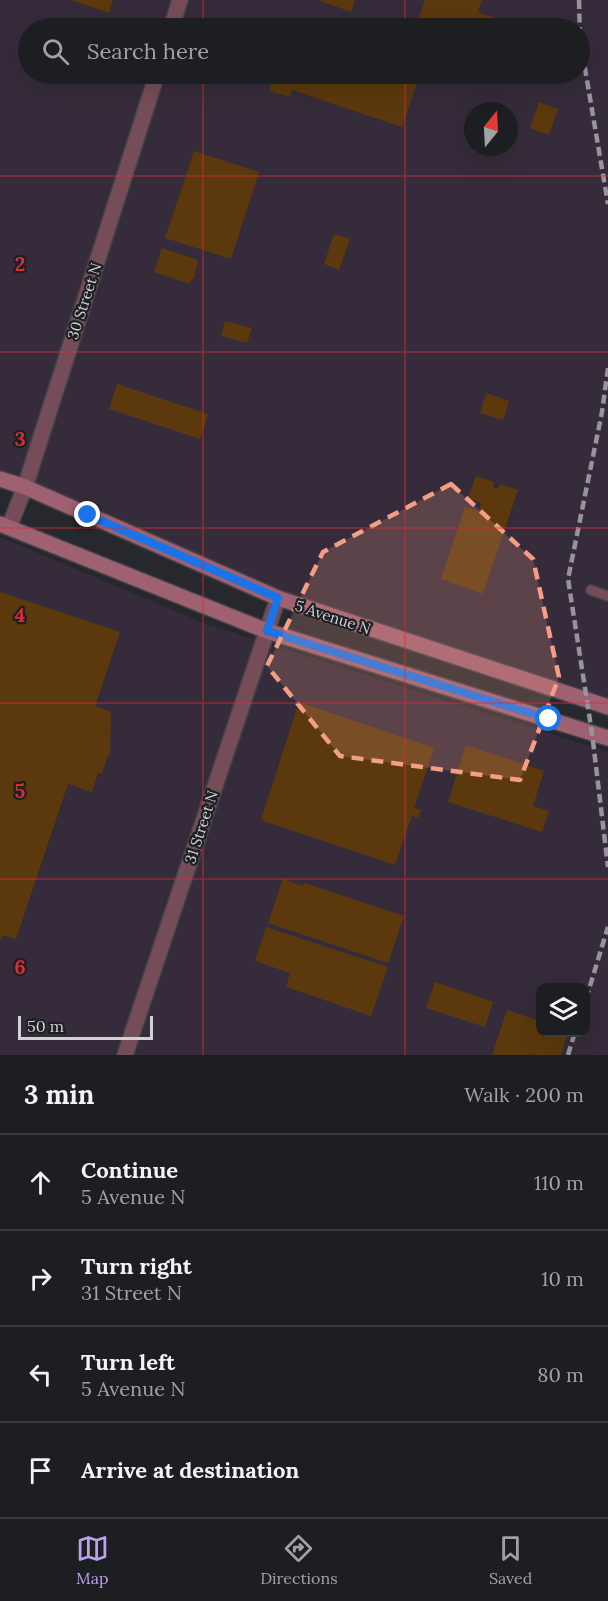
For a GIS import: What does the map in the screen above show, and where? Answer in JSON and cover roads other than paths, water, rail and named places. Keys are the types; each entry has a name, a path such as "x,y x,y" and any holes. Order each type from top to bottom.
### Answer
{"main road":[{"name":"5 Avenue N","path":"0,479 25,487 278,598 608,707"},
{"path":"4,526 267,631 608,738"}],"street":[{"path":"174,18 180,0"},
{"name":"30 Street N","path":"4,526 25,487 154,84"},
{"name":"31 Street N","path":"125,1055 278,598"}],"lane":[{"path":"591,591 608,596"}],"railway":[{"path":"579,0 579,18"},
{"path":"588,84 608,204"},
{"path":"608,368 602,412 568,579 592,733 608,867"},
{"path":"590,986 608,927"},
{"path":"568,1055 573,1037"}]}
